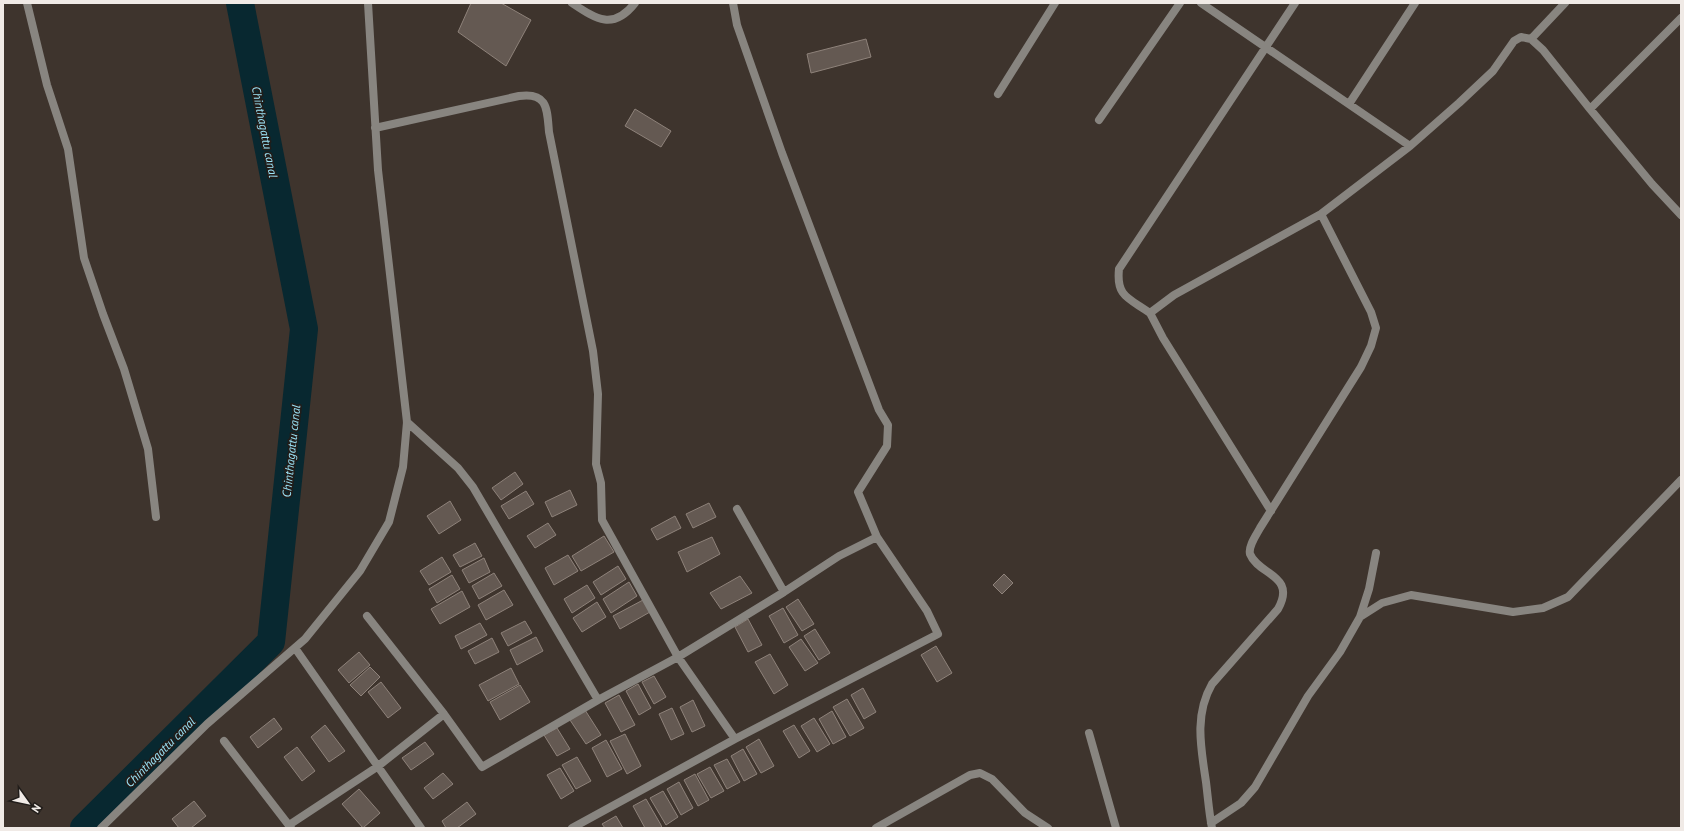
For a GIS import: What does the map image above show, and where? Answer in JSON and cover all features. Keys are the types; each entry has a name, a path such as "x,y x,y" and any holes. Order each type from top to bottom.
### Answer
{"street":[{"path":"27,3 47,85 68,149 84,258 124,369 148,449 156,517"},
{"path":"102,828 207,724 305,639 360,571 389,522 403,467 407,422 378,170 368,3"},
{"path":"572,3 590,15 608,21 620,18 635,3"},
{"path":"572,828 735,739 938,634 927,611 877,537 858,492 887,446 888,425 879,410 782,153 736,25 733,3"},
{"path":"998,94 1055,3"},
{"path":"1099,120 1180,3"},
{"path":"1201,3 1410,146"},
{"path":"1271,511 1163,338 1150,313 1123,294 1118,284 1119,269 1295,3"},
{"path":"1349,104 1415,3"},
{"path":"1531,39 1565,3"},
{"path":"1590,109 1681,18"},
{"path":"1150,313 1174,295 1321,214 1410,146 1493,71 1514,41 1521,38 1531,39 1542,50 1652,184 1681,216"},
{"path":"375,128 519,96 531,94 542,99 547,109 549,132 593,351 598,394 596,464 601,483 602,520 678,657 735,739"},
{"path":"1321,214 1371,312 1376,328 1371,346 1361,367 1250,547 1250,553 1255,560 1279,581 1284,591 1282,601 1278,609 1212,684 1205,696 1201,713 1200,737 1212,825 1241,803 1255,787 1304,703 1340,652 1360,617 1369,589 1376,553"},
{"path":"407,422 458,468 473,487 598,700"},
{"path":"1360,617 1382,603 1411,595 1513,612 1543,608 1568,597 1681,480"},
{"path":"737,509 784,592"},
{"path":"367,616 444,714 482,767 598,700 678,657 784,592 839,556 877,537"},
{"path":"295,648 421,828"},
{"path":"224,741 290,826 377,767 444,714"},
{"path":"1089,733 1116,828"},
{"path":"876,828 970,775 980,773 992,779 1025,812 1048,828"}],"building":[{"path":"471,3 501,3 531,20 506,66 458,32"},
{"path":"866,39 871,57 811,73 807,54"},
{"path":"635,109 671,131 661,147 625,126"},
{"path":"515,472 523,484 501,500 492,488"},
{"path":"570,490 577,505 552,517 545,502"},
{"path":"526,491 534,504 509,519 501,506"},
{"path":"450,501 461,520 439,534 427,516"},
{"path":"709,503 716,517 693,528 686,514"},
{"path":"675,516 681,528 657,540 651,529"},
{"path":"548,523 556,535 535,548 527,536"},
{"path":"604,536 614,552 581,571 572,556"},
{"path":"712,537 720,554 687,572 678,552"},
{"path":"475,543 482,556 460,567 453,555"},
{"path":"568,555 578,571 554,585 545,568"},
{"path":"442,557 451,572 429,585 420,571"},
{"path":"484,558 490,572 469,583 462,570"},
{"path":"618,566 626,579 601,595 593,582"},
{"path":"494,573 502,586 479,599 472,586"},
{"path":"1004,574 1013,583 1002,594 993,585"},
{"path":"452,575 460,589 437,603 429,589"},
{"path":"740,576 752,593 721,609 710,593"},
{"path":"629,582 637,596 611,613 603,599"},
{"path":"587,585 595,598 572,613 564,599"},
{"path":"504,590 513,605 486,620 478,605"},
{"path":"462,591 470,607 440,624 431,609"},
{"path":"798,599 814,624 802,631 786,607"},
{"path":"643,600 650,612 620,629 613,616"},
{"path":"597,602 606,617 582,632 573,618"},
{"path":"783,608 798,635 784,643 769,616"},
{"path":"748,619 762,645 748,652 735,627"},
{"path":"525,621 532,633 508,646 501,633"},
{"path":"480,623 487,635 461,649 455,636"},
{"path":"815,629 830,653 819,660 804,636"},
{"path":"536,637 543,651 517,665 510,650"},
{"path":"492,638 499,652 475,664 468,651"},
{"path":"801,639 818,663 805,671 789,647"},
{"path":"936,646 952,673 937,682 921,655"},
{"path":"359,652 370,665 349,683 338,670"},
{"path":"770,654 788,685 774,694 755,662"},
{"path":"370,667 380,677 361,696 350,685"},
{"path":"511,668 519,684 488,701 479,685"},
{"path":"654,676 666,697 654,704 642,682"},
{"path":"381,682 401,708 388,718 368,692"},
{"path":"638,684 651,708 639,715 626,691"},
{"path":"520,685 530,702 500,720 490,702"},
{"path":"863,688 876,712 864,719 851,695"},
{"path":"619,695 635,725 621,732 605,703"},
{"path":"847,699 864,728 850,736 833,707"},
{"path":"693,700 705,726 692,732 680,707"},
{"path":"672,708 684,734 671,740 659,714"},
{"path":"585,710 601,735 586,744 570,720"},
{"path":"832,711 846,737 833,744 819,719"},
{"path":"274,718 282,729 258,748 250,737"},
{"path":"814,718 830,744 817,752 801,726"},
{"path":"325,725 345,751 329,762 311,737"},
{"path":"794,725 810,751 799,758 783,731"},
{"path":"557,728 570,749 557,756 544,735"},
{"path":"625,734 641,766 627,774 610,741"},
{"path":"759,739 774,766 761,773 746,747"},
{"path":"606,740 622,769 607,777 592,748"},
{"path":"425,742 434,754 411,770 402,758"},
{"path":"297,747 315,771 302,781 284,757"},
{"path":"743,749 757,774 744,781 731,756"},
{"path":"577,757 591,781 576,789 562,765"},
{"path":"727,759 740,782 727,789 714,765"},
{"path":"710,767 724,791 711,798 697,774"},
{"path":"560,768 574,791 561,799 547,775"},
{"path":"443,773 453,784 433,799 424,788"},
{"path":"695,774 709,800 698,806 684,780"},
{"path":"679,782 693,808 681,815 667,789"},
{"path":"359,789 380,813 363,828 342,804"},
{"path":"663,791 678,817 666,825 650,798"},
{"path":"646,799 662,828 645,828 633,806"},
{"path":"194,801 206,816 191,828 179,828 172,819"},
{"path":"467,802 476,814 457,828 446,828 442,821"},
{"path":"616,816 623,828 605,828 602,824"}],"waterway":[{"name":"Chinthagattu canal","path":"84,828 271,642 304,329 240,3"}]}
